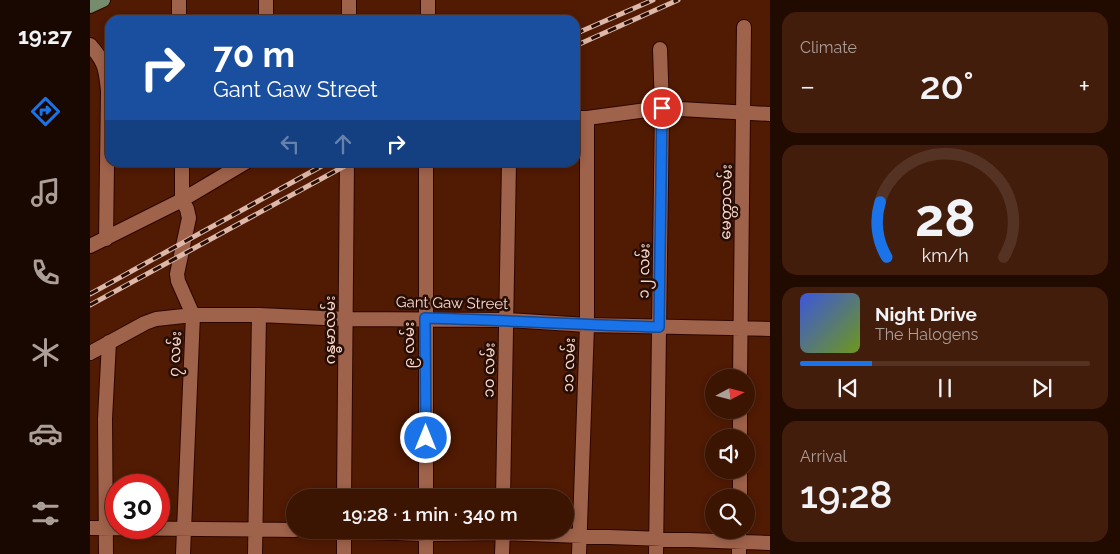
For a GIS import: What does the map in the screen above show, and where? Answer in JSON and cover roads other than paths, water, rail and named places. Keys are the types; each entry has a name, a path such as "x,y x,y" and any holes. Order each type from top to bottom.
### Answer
{"main road":[{"path":"90,6 103,0"}],"street":[{"path":"179,0 179,15"},
{"path":"266,0 266,15"},
{"path":"349,0 349,15"},
{"path":"428,0 428,15"},
{"name":"မေတ္တာလမ်း","path":"740,369 744,27"},
{"path":"90,45 101,58 105,69"},
{"name":"၁၂ လမ်း","path":"656,554 662,108 660,49"},
{"path":"581,118 662,108 770,114"},
{"name":"၁၁ လမ်း","path":"579,554 587,325 581,118"},
{"path":"106,239 107,167"},
{"name":"၇ လမ်း","path":"182,167 182,200 188,209 189,218 177,274 178,281 193,315 182,554"},
{"path":"90,246 182,200 238,167"},
{"name":"ဂန္ဓမာလမ်း","path":"344,489 347,167"},
{"name":"၉ လမ်း","path":"426,167 426,489"},
{"name":"၁၀ လမ်း","path":"503,489 509,167"},
{"name":"Gant Gaw Street","path":"90,353 145,323 156,319 193,315 259,315 346,319 425,318 507,320 587,325 770,329"},
{"path":"255,554 259,315"},
{"path":"106,474 105,419 110,342"},
{"path":"90,528 105,528"},
{"path":"170,528 286,530"},
{"path":"574,535 770,543"},
{"path":"106,539 106,554"},
{"path":"344,539 344,554"},
{"path":"426,539 426,554"},
{"path":"502,554 503,539"}],"railway":[{"path":"580,32 653,0"},
{"path":"580,44 678,0"},
{"path":"90,294 320,167"},
{"path":"90,305 343,167"}]}
